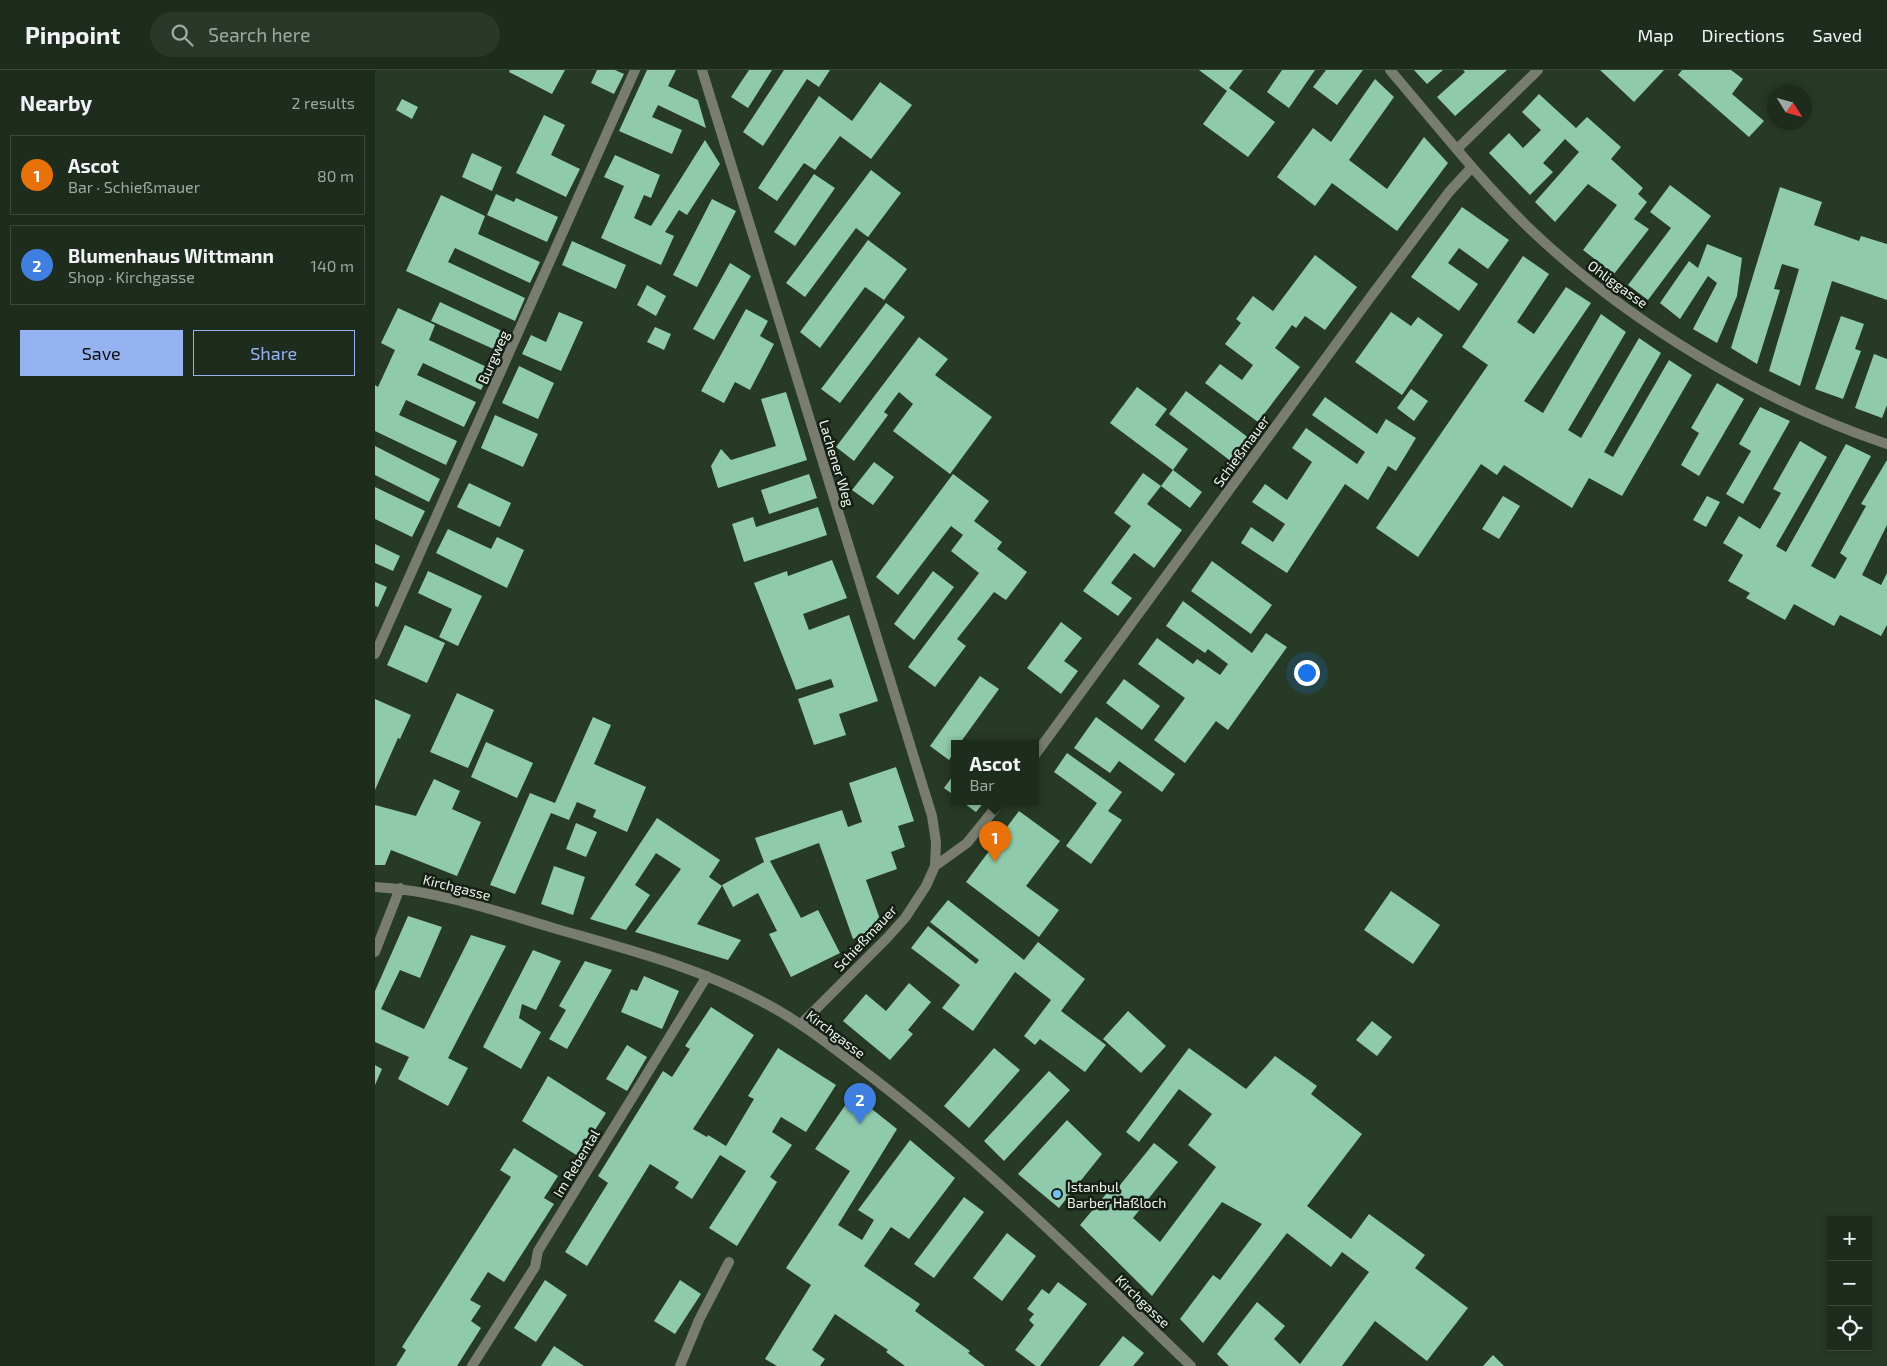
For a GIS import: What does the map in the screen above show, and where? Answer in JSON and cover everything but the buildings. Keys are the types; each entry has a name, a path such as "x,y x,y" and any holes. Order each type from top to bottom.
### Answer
{"street":[{"name":"Burgweg","path":"375,654 635,70"},
{"name":"Lachener Weg","path":"702,70 932,816 936,842 935,866"},
{"name":"Ohliggasse","path":"1390,70 1503,201 1566,262 1598,288 1724,370 1780,400 1887,444"},
{"path":"1457,148 1539,70"},
{"name":"Schießmauer","path":"1039,750 1372,295 1449,192 1472,166"},
{"name":"Schießmauer","path":"801,1024 905,918 926,886 935,866 967,843 998,805"},
{"name":"Kirchgasse","path":"375,887 400,888 481,907 676,963 761,1000 801,1024 917,1112 1084,1264 1191,1366"},
{"path":"375,952 400,888"},
{"name":"Im Rebental","path":"472,1366 535,1267 538,1251 707,976"},
{"path":"680,1366 699,1320 729,1262"}],"place":[{"name":"Ascot","path":"995,862"},
{"name":"Blumenhaus Wittmann","path":"860,1124"},
{"name":"Istanbul Barber Haßloch","path":"1057,1194"}]}
